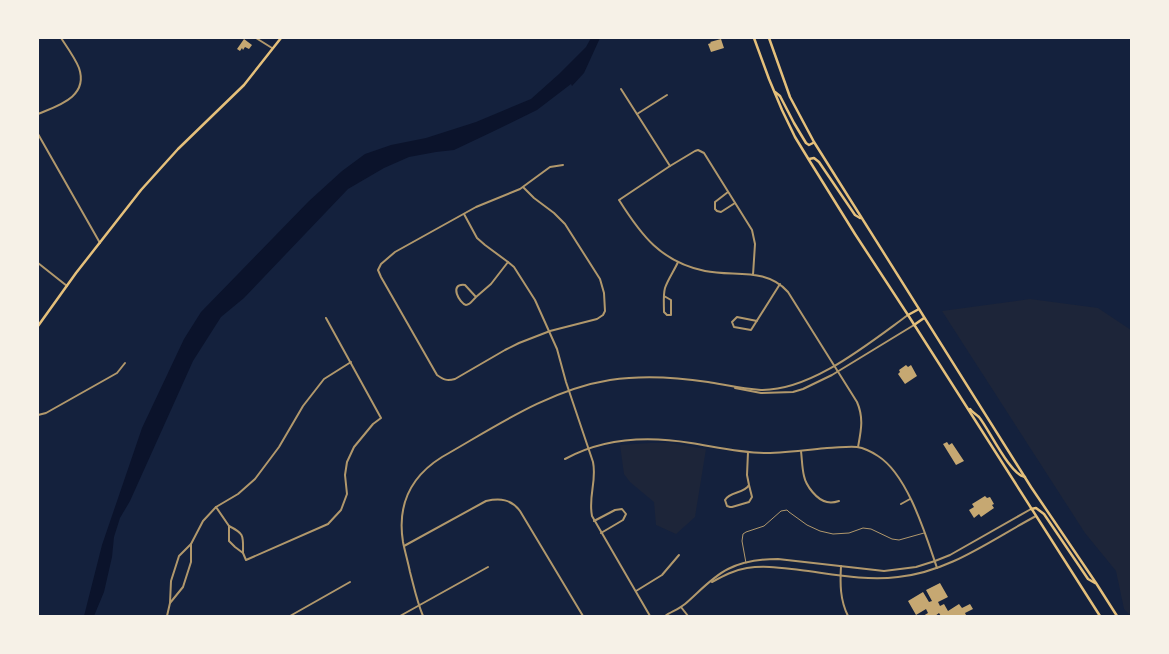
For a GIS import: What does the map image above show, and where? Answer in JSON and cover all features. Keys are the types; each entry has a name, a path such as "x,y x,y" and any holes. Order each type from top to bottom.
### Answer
{"main road":[{"path":"38,326 141,190 178,149 236,93 280,38"},
{"path":"754,38 790,127 809,160 1100,616"},
{"path":"769,38 790,98 814,142 1025,477 1116,616"},
{"path":"774,91 780,96 806,144 809,145 814,142"},
{"path":"809,160 814,158 819,162 855,215 862,218"},
{"path":"908,315 918,308"},
{"path":"914,325 924,318"},
{"path":"966,407 979,417 1017,474 1025,477"},
{"path":"1031,509 1036,508 1044,514 1088,579 1096,583"}],"street":[{"path":"38,114 70,99 79,86 78,67 61,38"},
{"path":"256,38 272,48"},
{"path":"621,89 670,166"},
{"path":"637,114 667,95"},
{"path":"38,134 100,243"},
{"path":"753,275 755,252 754,237 750,227 702,151 695,151 619,200 645,238 656,248 678,262 704,271 768,278 780,284 788,292 857,402 862,425 858,447"},
{"path":"523,186 564,224 600,280 606,308 600,318 550,331 505,350 455,379 443,380 437,376 381,277 378,270 381,264 395,252 491,199 523,186 550,167 563,165"},
{"path":"728,192 715,202 715,209 721,212 735,203"},
{"path":"464,214 477,238 518,272 550,331 560,357 594,468 590,504 594,521 650,616"},
{"path":"476,297 465,285 461,284 456,288 456,293 462,303 468,304 472,302 491,284 508,262"},
{"path":"664,296 671,300 671,314 667,315 664,312 664,296 665,288 678,262"},
{"path":"38,263 67,286"},
{"path":"757,321 737,317 732,322 734,327 751,330 757,321 780,284"},
{"path":"423,616 404,546 401,527 402,511 407,495 415,481 442,457 537,403 569,390 610,380 642,377 684,379 761,390 802,382 834,366 908,315"},
{"path":"216,507 229,526 241,534 243,553 246,560 328,524 341,510 347,494 347,462 354,447 373,424 381,418 326,318"},
{"path":"728,386 761,393 793,392 838,372 914,325"},
{"path":"167,616 170,603 171,581 179,556 191,544 203,521 216,507 238,494 256,479 324,379 350,362"},
{"path":"38,416 117,373 125,363"},
{"path":"565,459 580,452 628,440 661,439 764,453 858,447 872,452 885,461 895,472 919,515 937,568"},
{"path":"801,451 804,475 812,491 825,502 840,501"},
{"path":"748,452 747,469 752,498 749,502 732,507 727,506 725,500 728,496 746,490 749,485"},
{"path":"901,504 910,499"},
{"path":"404,546 486,501 506,500 520,511 583,616"},
{"path":"594,521 615,510 622,509 626,514 623,520 601,533"},
{"path":"665,616 681,606 727,570 746,562 778,559 884,571 916,567 935,562 962,549 1031,509"},
{"path":"707,584 737,570 757,567 777,567 874,578 899,577 926,572 953,562 1036,516"},
{"path":"229,526 229,541 243,553"},
{"path":"170,603 183,587 191,562 191,544"},
{"path":"636,591 662,575 680,556"},
{"path":"841,566 840,586 842,600 848,616"},
{"path":"400,616 488,567"},
{"path":"290,616 350,582"},
{"path":"681,606 688,616"}],"lane":[{"path":"746,562 742,541 743,534 764,526 784,510 790,512 807,525 833,534 845,534 867,528 900,540 925,532"}],"shaded area":[{"path":"591,38 600,38 584,73 572,86 571,84 537,110 454,150 409,157 384,168 348,189 244,298 221,317 193,361 130,501 120,518 114,537 112,557 104,592 94,616 84,616 102,545 142,428 184,339 201,312 309,201 342,171 365,154 391,145 426,138 476,122 531,99 586,47"},
{"path":"1030,299 1098,308 1131,330 1131,616 1124,609 1116,571 1085,533 942,311"},
{"path":"670,443 706,449 695,517 676,534 656,525 654,502 630,482 624,474 620,445"}],"building":[{"path":"244,39 252,45 249,49 245,47 240,51 237,49"},
{"path":"721,39 724,48 711,52 708,44"},
{"path":"906,365 908,367 911,365 917,376 905,384 898,374 899,370"},
{"path":"947,442 949,445 952,443 964,461 956,465 943,444"},
{"path":"985,496 987,498 990,497 994,508 981,517 979,514 974,518 969,510 974,507 972,504"},
{"path":"940,583 948,597 938,602 940,606 944,604 948,611 959,604 962,608 970,604 973,609 963,616 941,616 939,613 935,616 923,616 928,613 926,609 916,615 908,601 923,592 929,602 932,601 926,590"}]}
